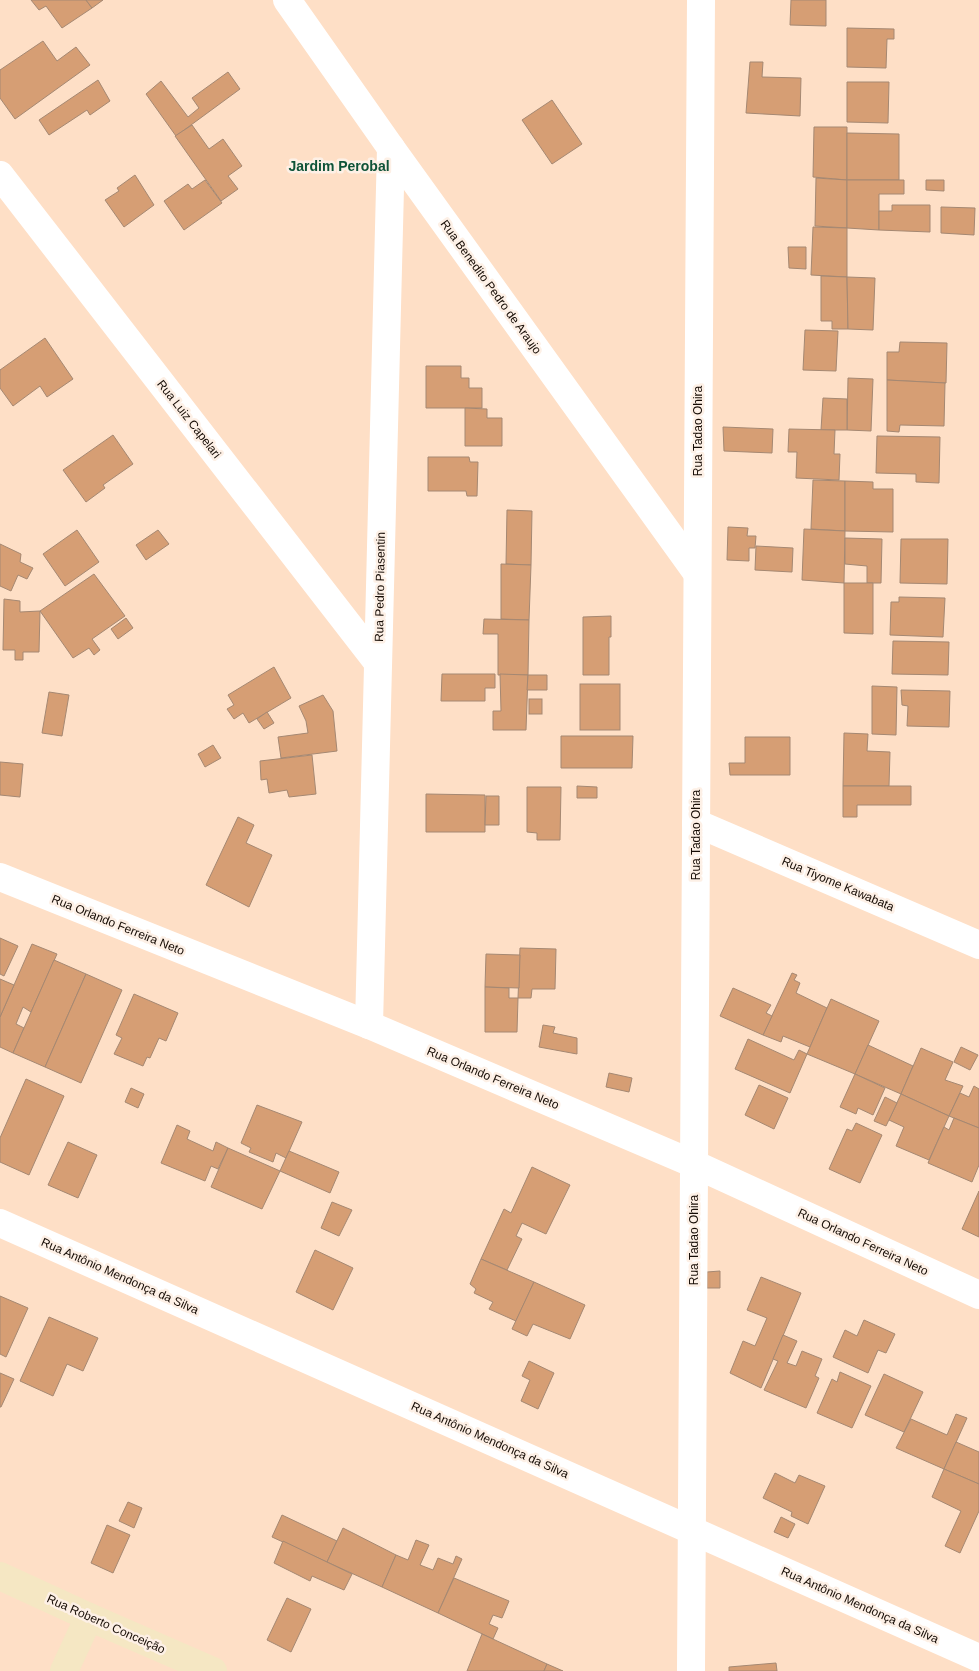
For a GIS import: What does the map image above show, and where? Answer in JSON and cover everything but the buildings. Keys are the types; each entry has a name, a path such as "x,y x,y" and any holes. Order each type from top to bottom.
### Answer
{"street":[{"name":"Rua Benedito Pedro de Araujo","path":"287,0 391,148 697,573"},
{"name":"Rua Tadao Ohira","path":"691,1671 701,0"},
{"name":"Rua Pedro Piasentin","path":"369,1025 391,148"},
{"name":"Rua Luiz Capelari","path":"0,176 378,663"},
{"name":"Rua Tiyome Kawabata","path":"696,822 979,945"},
{"name":"Rua Orlando Ferreira Neto","path":"0,877 369,1025 694,1164 979,1295"},
{"name":"Rua Antônio Mendonça da Silva","path":"0,1222 979,1658"},
{"name":"Rua Roberto Conceição","path":"0,1576 88,1617 213,1671"},
{"path":"64,1671 88,1617"}],"district":[{"name":"Jardim Perobal","path":"339,166"}]}
